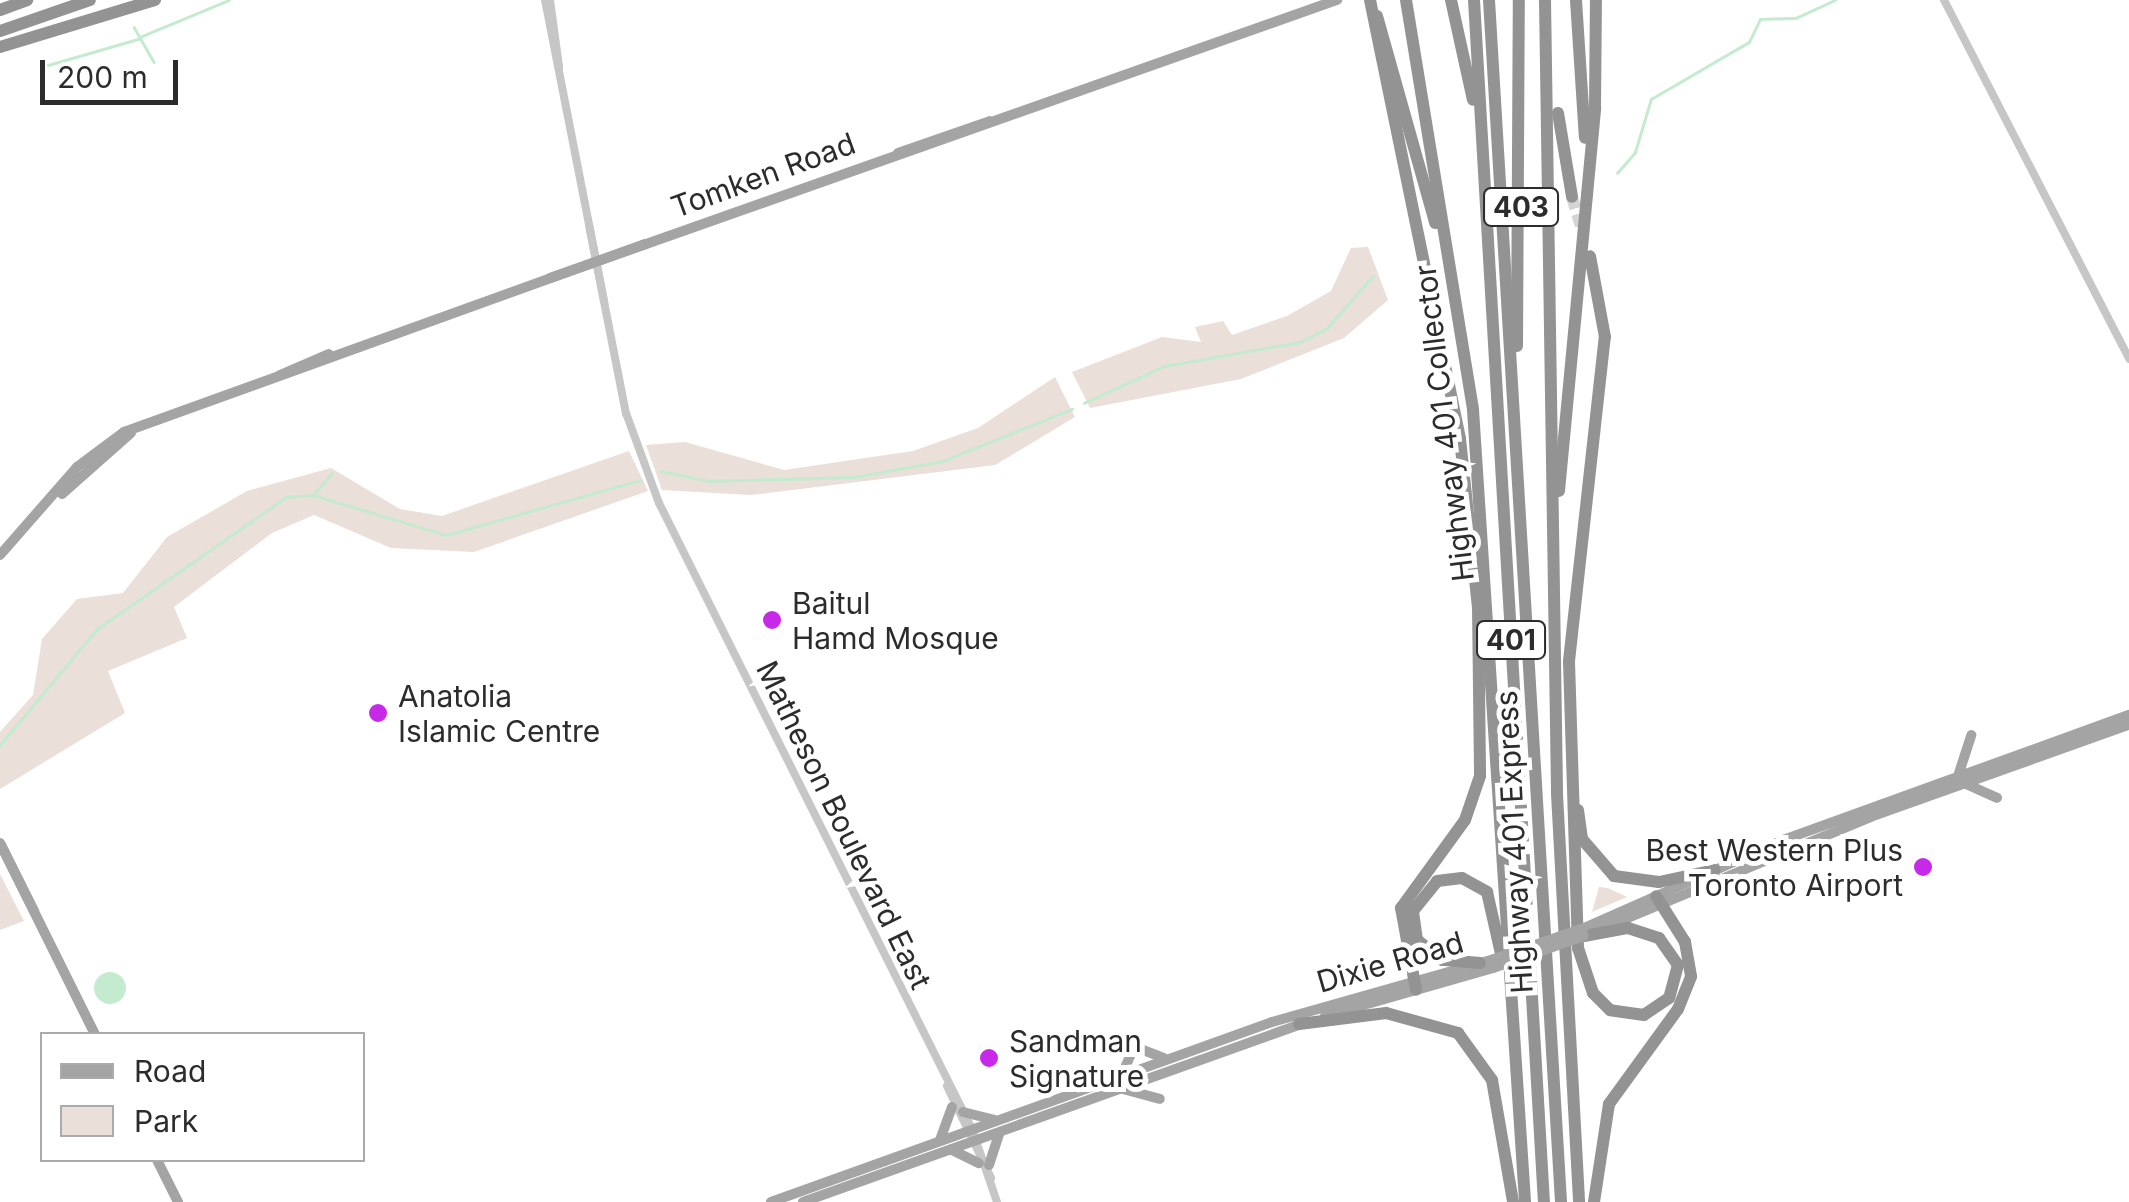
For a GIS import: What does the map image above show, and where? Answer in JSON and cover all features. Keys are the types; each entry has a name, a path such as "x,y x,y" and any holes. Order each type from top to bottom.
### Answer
{"highway":[{"path":"0,10 27,0"},
{"path":"0,32 90,0"},
{"path":"0,51 156,0"},
{"name":"Highway 401 Collector","path":"1406,0 1456,306 1492,613 1526,1202"},
{"name":"403","path":"1450,0 1486,208"},
{"name":"Highway 401 Express","path":"1474,0 1544,1202"},
{"name":"Highway 401 Express","path":"1489,0 1561,1202"},
{"name":"403","path":"1514,413 1519,0"},
{"path":"1576,0 1579,193"},
{"path":"1554,533 1596,0"},
{"path":"1545,6 1579,193"},
{"name":"401","path":"1545,6 1560,887 1578,1202"},
{"path":"1373,9 1456,306"},
{"path":"1373,9 1460,439 1479,624 1480,776 1464,820 1401,908 1414,986"},
{"path":"1584,932 1628,928 1660,938 1678,965 1670,998 1626,1016 1585,977 1568,737 1575,586 1605,360 1590,256"},
{"path":"1568,737 1582,839 1595,861 1636,884 1715,870"},
{"path":"1489,964 1442,960 1417,940 1414,906 1437,881 1466,879 1490,895 1514,1014"},
{"path":"1594,1202 1609,1104 1689,986 1685,942 1660,900"},
{"path":"1299,1024 1386,1013 1458,1033 1492,1080 1513,1202"}],"main road":[{"name":"Tomken Road","path":"0,555 84,460 132,432 898,153 1337,0"},
{"name":"Tomken Road","path":"0,564 132,432"},
{"name":"Dixie Road","path":"1660,900 1715,870 2129,715"},
{"name":"Dixie Road","path":"803,1202 951,1150 995,1120 1170,1059 1584,932 1962,778 2129,725"},
{"path":"1971,735 1962,778 1997,798"},
{"path":"0,844 94,1032"},
{"name":"Dixie Road","path":"771,1202 940,1141 1000,1132 1414,986"},
{"path":"1121,1076 1139,1048 1170,1059"},
{"path":"1118,1089 1160,1100"},
{"path":"940,1141 958,1110 995,1120"},
{"path":"951,1150 984,1164 1000,1132"},
{"path":"157,1162 178,1202"}],"street":[{"name":"Matheson Boulevard East","path":"547,0 626,413 659,503 947,1086 991,1178 997,1202"},
{"path":"1944,0 2129,359"}],"green space":[{"path":"1368,247 1388,300 1344,338 1241,379 1090,408 1072,372 1162,337 1201,342 1195,327 1223,321 1232,335 1287,316 1331,291 1351,248"},
{"path":"1055,377 1075,417 995,465 751,495 662,490 646,445 685,442 784,470 913,451 978,428"},
{"path":"629,451 648,491 474,552 391,548 314,515 272,533 174,607 187,638 108,671 125,713 0,789 0,732 33,695 42,639 77,599 123,593 167,537 247,491 331,468 400,509 442,516"},
{"path":"0,874 24,921 0,930"},
{"path":"1599,887 1608,888 1627,897 1592,912"}],"shaded area":[{"path":"110,972 121,977 126,988 121,999 110,1004 99,999 94,988 99,977"}],"waterway":[{"path":"140,37 229,0"},
{"path":"1617,173 1635,152 1651,99 1749,42 1760,19 1796,18 1835,0"},
{"path":"134,27 154,62"},
{"path":"48,65 138,39"},
{"path":"1084,403 1164,366 1300,342 1327,328 1373,276"},
{"path":"661,471 709,481 854,477 943,461 1072,409"},
{"path":"314,494 332,473"},
{"path":"0,745 97,629 286,497 313,495 446,535 640,480"}],"tunnel":[{"path":"1572,197 1582,230"}],"place":[{"name":"Baitul Hamd Mosque","path":"772,620"},
{"name":"Anatolia Islamic Centre","path":"378,713"},
{"name":"Best Western Plus Toronto Airport","path":"1923,867"},
{"name":"Sandman Signature","path":"989,1058"}]}
